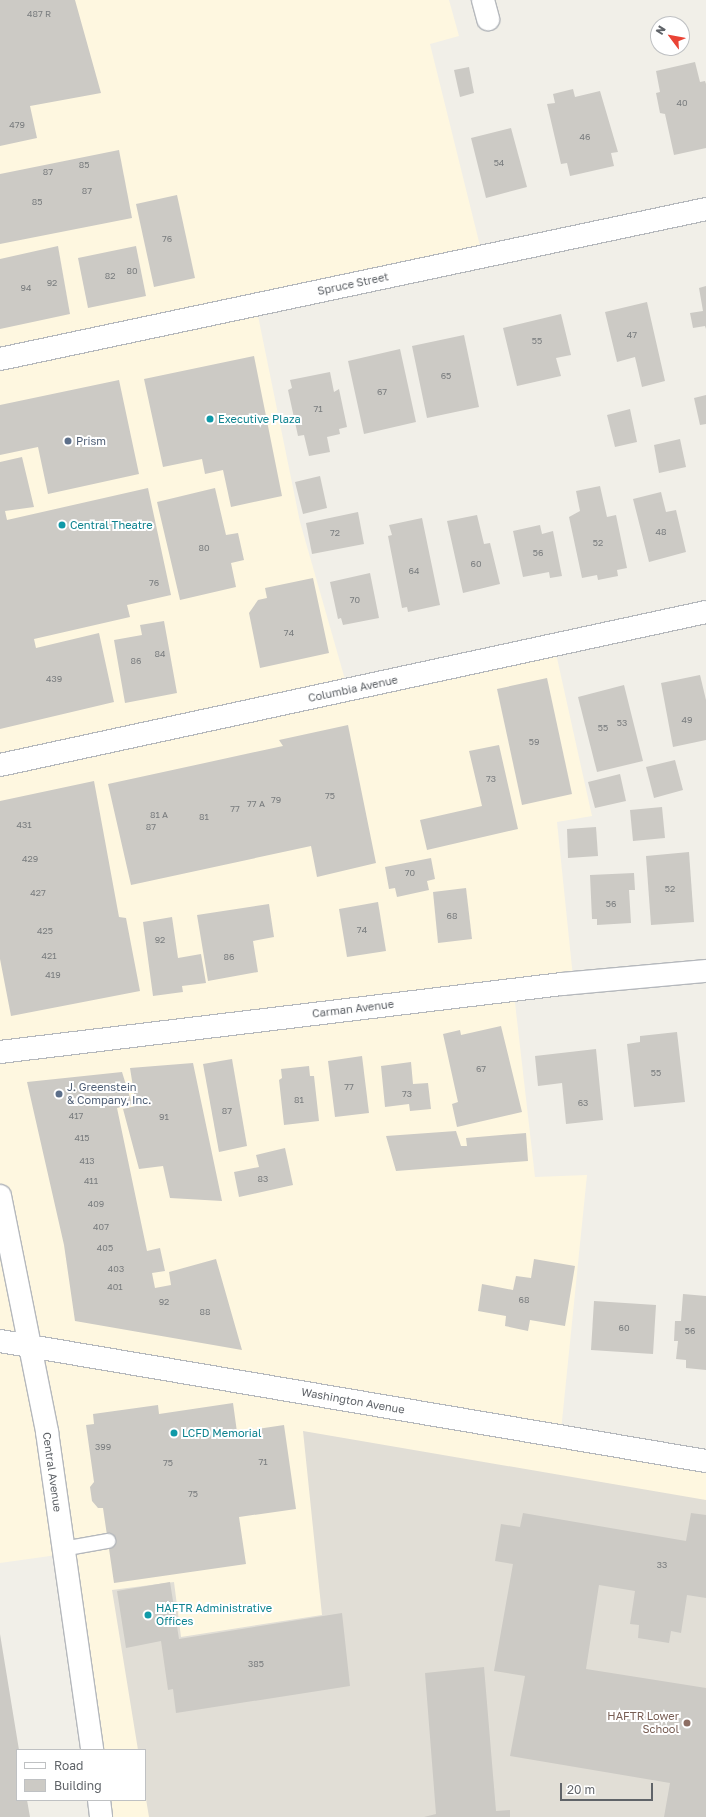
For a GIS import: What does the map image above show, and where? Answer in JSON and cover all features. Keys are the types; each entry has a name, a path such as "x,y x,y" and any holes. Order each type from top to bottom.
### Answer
{"street":[{"name":"Spruce Street","path":"0,359 706,209"},
{"name":"Columbia Avenue","path":"0,766 706,612"},
{"name":"Carman Avenue","path":"0,1052 554,985 706,971"},
{"name":"Central Avenue","path":"0,1196 47,1432 92,1749"},
{"name":"Washington Avenue","path":"0,1341 706,1461"},
{"path":"99,1801 101,1817"}],"lane":[{"path":"63,1549 108,1541"}],"shaded area":[{"path":"0,0 449,0 459,36 430,44 483,258 256,306 300,522 346,683 553,640 592,816 557,822 574,987 514,994 535,1177 587,1175 561,1431 706,1455 706,1817 100,1817 97,1801 146,1801 146,1749 89,1749 57,1555 0,1563"},
{"path":"303,1431 706,1500 706,1817 149,1817 146,1799 146,1749 138,1749 112,1590 174,1582 181,1637 322,1615"}],"building":[{"path":"0,0 75,0 101,93 30,106 37,138 0,146"},
{"path":"695,62 700,82 705,81 706,84 706,148 674,155 665,114 660,113 656,93 660,92 656,71"},
{"path":"469,67 474,93 460,97 454,70"},
{"path":"573,89 575,97 600,91 618,152 611,153 614,166 570,176 567,163 561,164 547,104 555,103 553,94"},
{"path":"511,128 527,187 486,198 471,138"},
{"path":"119,150 132,218 0,244 0,174"},
{"path":"177,195 195,278 154,287 136,204"},
{"path":"58,246 70,314 0,329 0,259"},
{"path":"136,246 146,296 88,308 78,258"},
{"path":"706,286 706,329 705,326 693,328 690,313 703,311 699,288"},
{"path":"647,302 665,381 642,387 635,357 617,362 605,312"},
{"path":"561,314 571,355 556,358 561,376 517,386 503,328"},
{"path":"464,335 479,407 427,418 412,346"},
{"path":"400,349 416,422 364,434 348,361"},
{"name":"Executive Plaza","path":"254,356 282,496 231,507 223,470 205,474 202,459 163,467 144,379"},
{"path":"330,372 334,392 339,389 347,427 339,429 340,434 327,437 330,452 309,456 304,435 298,436 288,390 292,388 290,380"},
{"path":"119,380 139,474 48,494 38,447 0,455 0,405"},
{"path":"706,395 706,424 700,425 694,398"},
{"path":"630,409 637,442 615,447 607,415"},
{"path":"680,439 686,467 659,473 654,445"},
{"path":"22,457 34,507 5,511 7,520 148,488 171,595 127,605 130,617 34,639 36,648 99,633 114,702 0,729 0,462"},
{"path":"320,476 327,508 303,514 295,482"},
{"path":"600,486 607,517 616,515 627,568 617,570 618,576 598,580 597,575 582,578 569,517 580,511 576,491"},
{"path":"215,488 226,535 238,533 244,560 231,563 236,587 180,600 157,502"},
{"path":"661,492 666,512 676,510 686,552 649,562 633,499"},
{"path":"358,512 364,544 312,554 306,523"},
{"path":"477,515 484,544 490,543 500,584 463,593 447,521"},
{"path":"422,518 440,605 408,612 407,607 402,608 388,536 392,535 389,525"},
{"path":"540,525 542,534 553,531 562,576 550,578 549,572 523,577 513,531"},
{"path":"370,573 379,618 343,625 341,618 338,619 330,582"},
{"path":"313,578 329,653 260,668 249,613 258,600 267,598 265,588"},
{"path":"164,621 177,693 125,703 114,640 142,635 140,625"},
{"path":"700,675 706,700 706,740 673,747 661,683"},
{"path":"547,678 572,794 522,805 497,689"},
{"path":"624,685 643,761 597,772 578,697"},
{"path":"348,725 376,863 317,877 311,846 131,885 108,784 283,746 279,740"},
{"path":"499,745 518,829 427,850 420,820 482,806 469,751"},
{"path":"675,760 683,790 654,798 646,767"},
{"path":"620,774 626,801 595,808 588,782"},
{"path":"94,781 119,917 126,918 140,991 11,1016 0,959 0,801"},
{"path":"662,807 665,838 633,841 630,810"},
{"path":"596,827 598,856 568,858 567,829"},
{"path":"689,852 694,922 651,925 646,856"},
{"path":"431,858 435,879 427,881 429,890 397,897 395,888 389,889 385,867"},
{"path":"634,873 635,890 629,890 631,923 597,925 597,919 592,919 590,875"},
{"path":"466,888 472,939 438,943 433,892"},
{"path":"378,902 386,951 347,957 339,909"},
{"path":"269,904 274,937 253,941 258,972 208,981 197,915"},
{"path":"172,917 178,958 201,954 206,983 182,986 183,992 153,996 143,922"},
{"path":"501,1026 522,1112 457,1127 452,1104 458,1102 443,1034 460,1030 461,1035"},
{"path":"677,1032 685,1102 634,1107 627,1044 640,1042 640,1036"},
{"path":"596,1049 603,1120 566,1124 562,1083 538,1086 535,1056"},
{"path":"362,1056 369,1113 335,1117 328,1061"},
{"path":"232,1059 247,1146 219,1152 203,1064"},
{"path":"411,1062 413,1084 428,1083 431,1109 410,1111 409,1104 385,1107 381,1066"},
{"path":"193,1063 222,1201 170,1198 163,1166 139,1169 123,1109 136,1106 130,1068"},
{"path":"309,1066 310,1076 314,1076 319,1121 284,1125 279,1080 282,1078 281,1069"},
{"path":"122,1072 132,1104 117,1108 147,1251 160,1248 165,1271 152,1273 155,1288 171,1285 169,1272 216,1259 242,1350 75,1321 64,1245 27,1082"},
{"path":"456,1131 461,1146 467,1146 466,1138 526,1133 528,1161 396,1171 386,1136"},
{"path":"285,1148 293,1185 239,1197 234,1172 259,1167 256,1155"},
{"path":"534,1259 575,1266 565,1326 530,1320 528,1331 505,1326 506,1316 478,1311 482,1284 513,1290 516,1276 531,1278"},
{"path":"683,1294 706,1296 706,1370 686,1368 686,1360 676,1359 678,1341 674,1341 675,1321 681,1321"},
{"path":"594,1301 656,1305 653,1354 591,1350"},
{"path":"233,1403 237,1432 284,1425 296,1509 239,1517 246,1564 114,1583 103,1508 98,1508 92,1501 90,1487 94,1482 86,1425 94,1424 93,1414 158,1405 159,1414"},
{"path":"523,1513 686,1541 691,1513 706,1515 706,1598 687,1595 681,1633 671,1631 669,1643 638,1638 639,1625 630,1624 635,1591 599,1585 586,1669 706,1688 706,1817 664,1817 670,1783 510,1756 525,1676 494,1671 513,1564 495,1561 501,1524 520,1527"},
{"path":"170,1582 179,1639 342,1613 350,1686 176,1713 173,1689 168,1690 161,1641 126,1648 117,1591"},
{"path":"0,1634 19,1749 16,1749 16,1801 27,1801 30,1817 0,1817"},
{"path":"484,1667 496,1811 510,1810 510,1817 424,1817 436,1814 425,1673"}],"place":[{"name":"Executive Plaza","path":"210,419"},
{"name":"Prism","path":"68,441"},
{"name":"Central Theatre","path":"62,525"},
{"name":"J. Greenstein & Company, Inc.","path":"59,1094"},
{"name":"LCFD Memorial","path":"174,1433"},
{"name":"HAFTR Administrative Offices","path":"148,1615"},
{"name":"HAFTR Lower School","path":"687,1723"}]}
